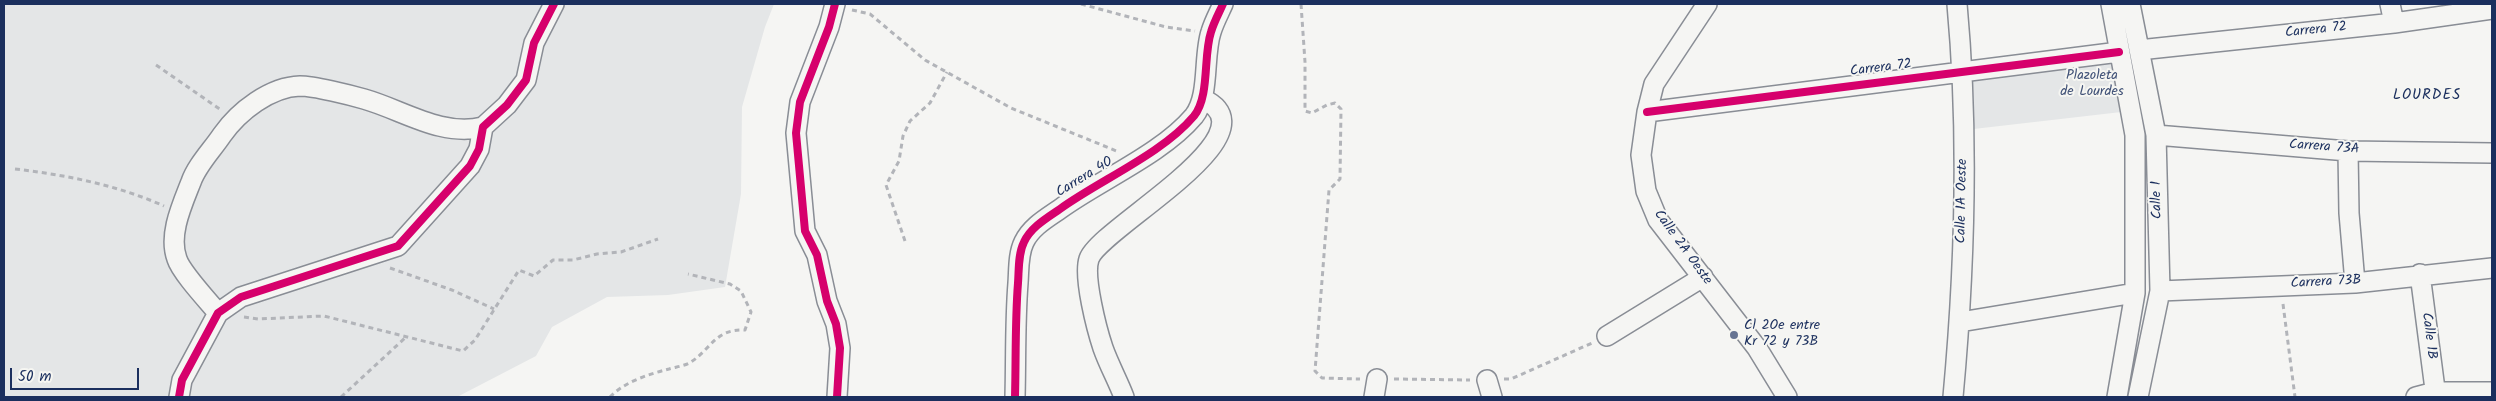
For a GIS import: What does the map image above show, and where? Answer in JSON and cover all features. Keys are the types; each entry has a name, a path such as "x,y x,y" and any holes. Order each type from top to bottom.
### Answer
{"street":[{"path":"218,313 177,261 174,246 179,213 192,177 234,119 274,92 301,86 364,99 418,121 469,130 484,126 507,105 526,80 534,43 554,4"},
{"name":"Carrera 4O","path":"1015,397 1017,298 1019,264 1024,242 1035,227 1047,217 1082,193 1138,160 1194,116 1203,99 1211,32 1223,4"},
{"name":"Calle 2A Oeste","path":"1707,4 1654,84 1647,112 1641,155 1646,191 1658,220 1757,348 1787,397"},
{"name":"Calle 1A Oeste","path":"1953,397 1960,322 1965,130 1964,71 1957,4"},
{"name":"Calle 1","path":"2111,4 2135,135 2136,293 2117,397"},
{"name":"Calle 1","path":"2130,4 2156,134 2160,291 2138,397"},
{"path":"2390,4 2394,23"},
{"path":"835,6 830,27 800,102 796,133 805,231 816,255 838,332 840,348 837,397"},
{"name":"Carrera 72","path":"2139,50 2394,23 2492,9"},
{"name":"Carrera 72","path":"1647,112 2119,52"},
{"path":"1124,397 1103,348 1087,279 1089,259 1100,242 1157,199 1210,151 1220,133 1222,118 1215,105 1203,99"},
{"path":"179,397 182,380 218,313 241,296 398,246 470,166 479,149 484,126"},
{"name":"Carrera 73A","path":"2156,134 2348,151 2492,153"},
{"path":"2348,151 2349,213 2355,282"},
{"name":"Carrera 73B","path":"2160,291 2355,282 2492,268"},
{"name":"Calle 1B","path":"2420,274 2436,395"},
{"path":"1607,336 1703,277"},
{"path":"1960,322 2136,293"},
{"path":"2416,397 2492,392"}],"path":[{"path":"1081,4 1166,27 1211,32"},
{"path":"1301,4 1305,62 1305,111 1312,113 1326,105 1335,103 1340,108 1340,179 1329,190 1315,371 1322,378 1376,388 1489,389 1607,336"},
{"path":"835,6 870,14 925,60 1011,108 1138,160"},
{"path":"156,65 234,119"},
{"path":"905,241 886,185 899,161 903,136 910,121 930,103 947,72"},
{"path":"15,169 60,174 92,182 149,199 179,213"},
{"path":"218,313 258,318 324,316 405,338 463,351 474,340 519,270 534,276 553,260 573,260 597,254 621,252 658,239"},
{"path":"386,268 396,268 494,309"},
{"path":"610,397 615,392 648,374 690,363 719,335 733,329 745,330 751,312 741,291 730,284 688,274"},
{"path":"2280,286 2295,397"},
{"path":"341,397 405,338"}],"green space":[{"path":"4,4 774,4 765,27 742,107 741,194 725,287 668,295 607,297 552,327 536,356 457,397 4,397"},
{"name":"Plazoleta de Lourdes","path":"2119,52 2130,111 1965,130 1963,71"}],"cycle path":[{"path":"179,397 182,380 218,313 241,297 398,246 470,166 479,149 483,127 507,105 526,80 534,43 554,4"},
{"path":"835,4 829,27 800,102 796,133 805,231 817,255 827,301 836,324 840,348 837,397"},
{"path":"1015,397 1016,312 1019,267 1024,242 1035,227 1045,219 1148,154 1181,130 1194,116 1202,98 1211,32 1223,4"},
{"path":"1647,112 2119,52"}],"place":[{"name":"Cl 2Oe entre Kr 72 y 73B","path":"1734,335"}],"district":[{"name":"LOURDES","path":"2427,96"}]}
